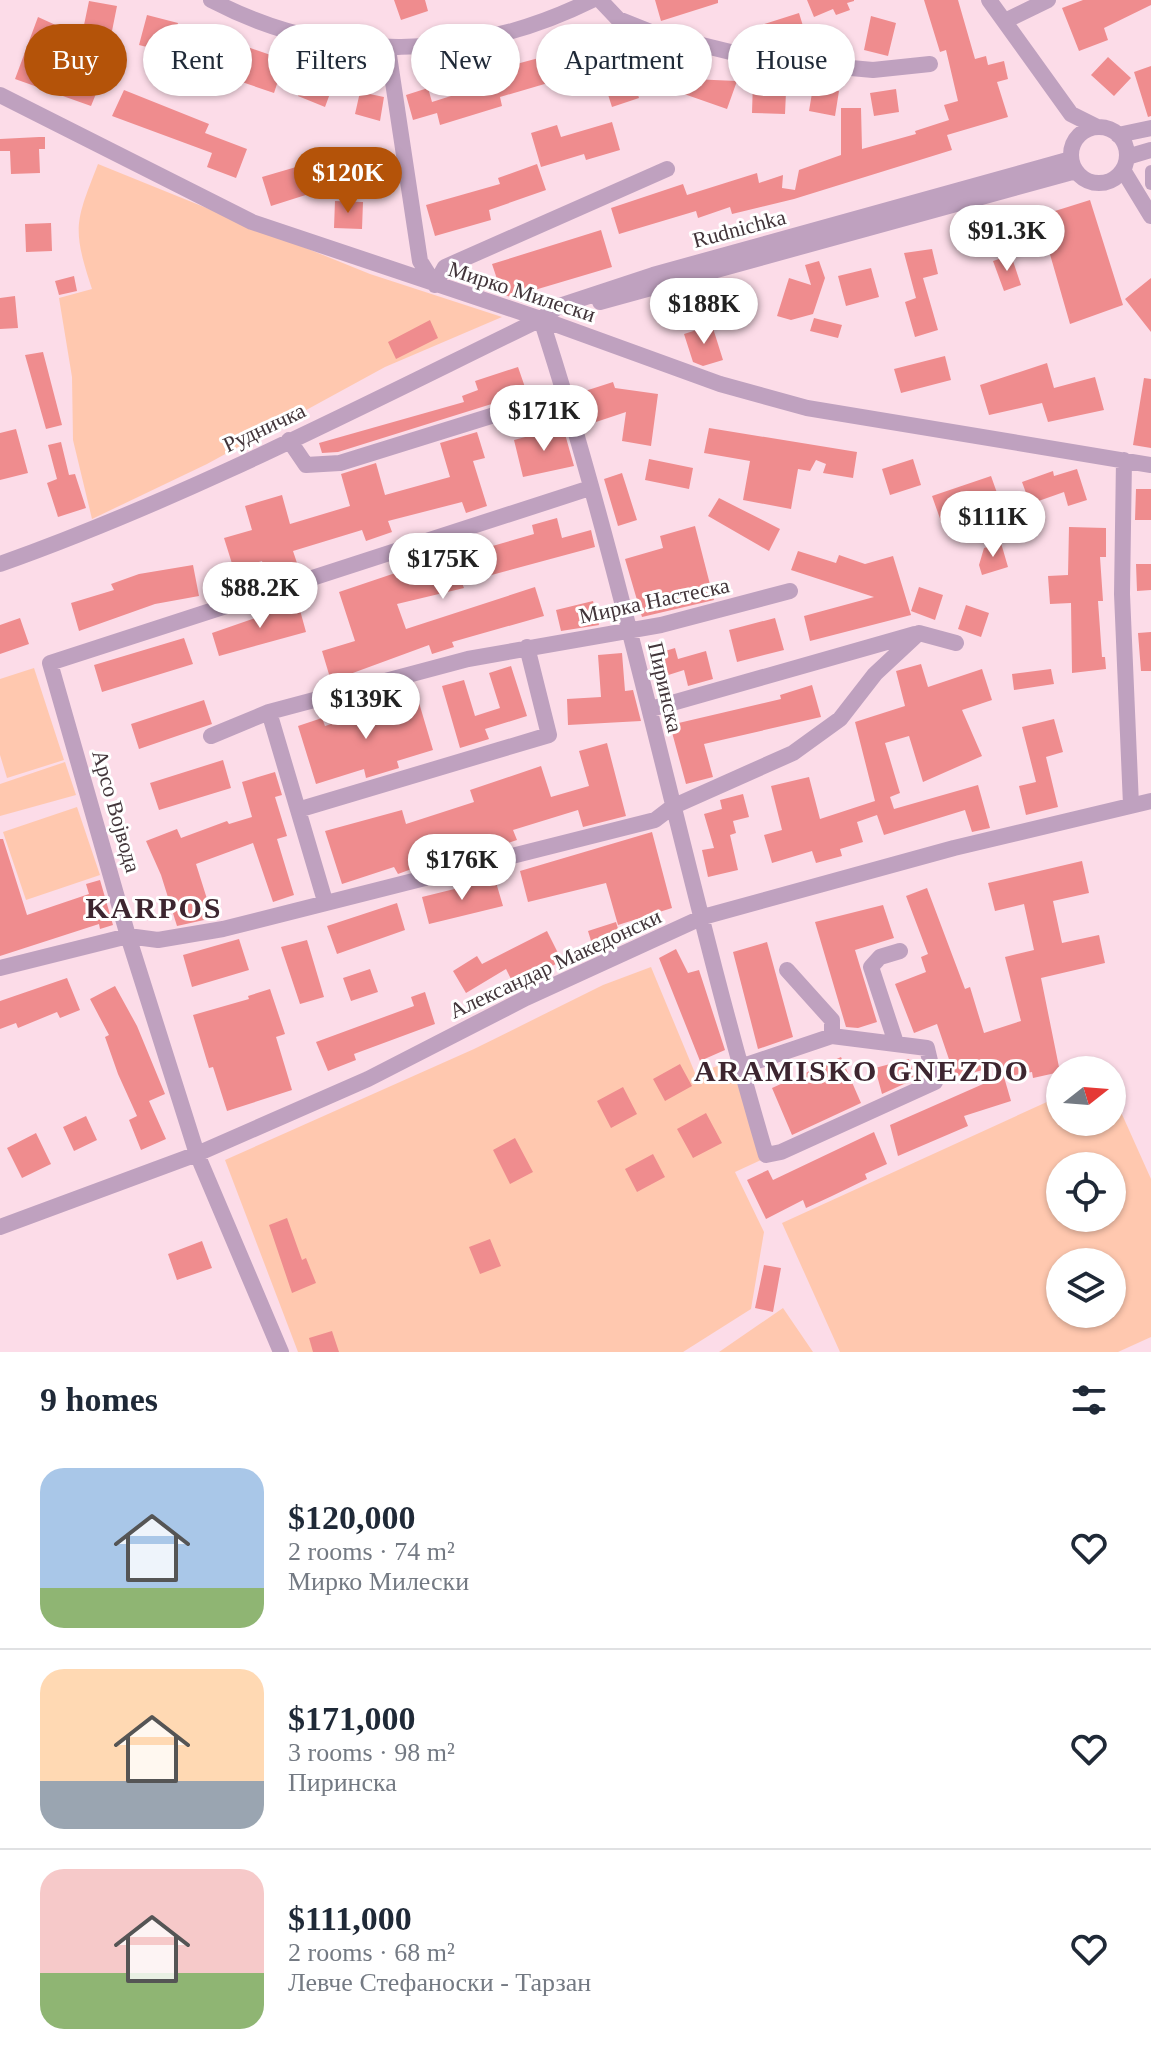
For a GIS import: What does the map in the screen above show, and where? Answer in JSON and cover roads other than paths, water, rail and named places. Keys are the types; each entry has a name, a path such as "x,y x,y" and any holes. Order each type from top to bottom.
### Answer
{"street":[{"path":"211,0 268,25"},
{"path":"395,48 468,42 535,25 592,0"},
{"path":"600,0 618,19 653,33 763,60 873,70 930,64"},
{"path":"989,0 1071,114 1118,135 1151,128"},
{"path":"1005,21 1048,0"},
{"name":"Мирко Милески","path":"0,95 252,222 541,319 720,384 807,408 1151,465"},
{"path":"395,95 420,261 435,285 445,267 667,169"},
{"path":"1071,114 1073,159 1095,183 1151,150"},
{"path":"1073,159 1082,132 1097,127"},
{"path":"1118,135 1120,169 1149,213"},
{"name":"Rudnichka","path":"541,319 1073,159"},
{"path":"1151,171 1151,184"},
{"name":"Пиринска","path":"541,319 565,393 630,630 672,807 740,1067 766,1155 781,1152 935,1082 927,1048 832,1036 740,1067"},
{"name":"Рудничка","path":"0,564 58,543 289,440 541,319"},
{"path":"289,440 306,465 340,463 565,393"},
{"path":"1124,460 1122,594 1131,805"},
{"name":"Арсо Војвода","path":"281,1352 197,1154 128,936 50,663 590,488"},
{"name":"Мирка Настеска","path":"211,736 269,712 527,647 630,630 790,591"},
{"path":"651,709 919,633 956,643"},
{"path":"0,968 128,936 158,940 223,929 655,820 672,807 805,744 840,719 875,674 919,633"},
{"path":"301,809 549,735 527,647"},
{"path":"269,712 301,809 325,901"},
{"name":"Александар Македонски","path":"0,1227 197,1154 368,1079 526,998 703,917 954,848 1151,801"},
{"path":"896,1043 871,967 880,957 900,951"},
{"path":"787,970 832,1020 832,1036"}],"district":[{"name":"KARPOS","path":"154,908"},
{"name":"ARAMISKO GNEZDO","path":"862,1071"}]}
